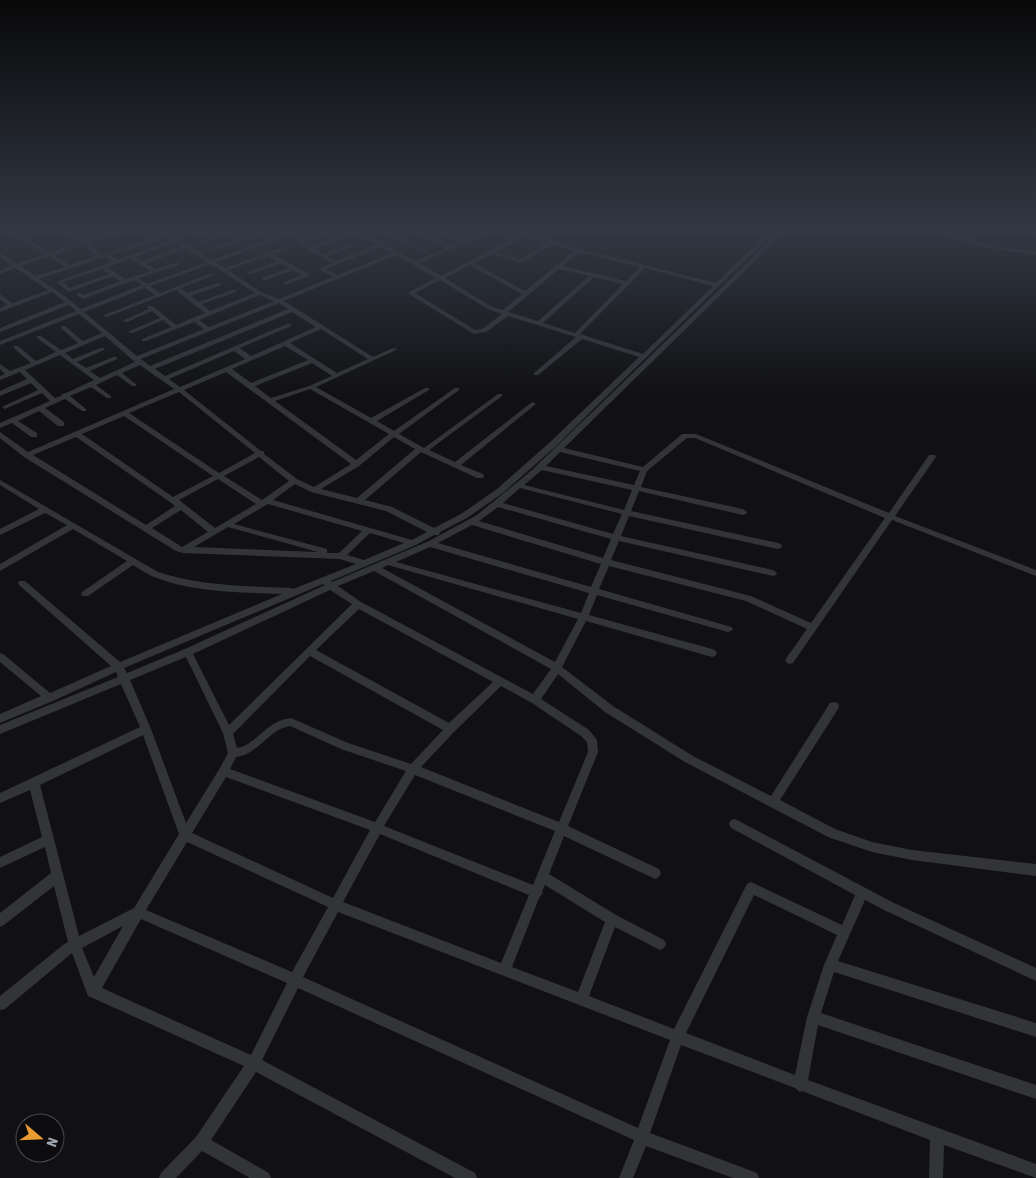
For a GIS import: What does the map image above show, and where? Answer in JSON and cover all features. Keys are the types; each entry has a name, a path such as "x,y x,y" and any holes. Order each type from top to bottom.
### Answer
{"street":[{"path":"45,285 70,303 138,361 180,390 294,481 314,490 389,509 436,533"},
{"path":"62,285 70,290 84,285"},
{"path":"79,294 82,297 114,285"},
{"path":"0,343 148,285"},
{"path":"105,316 184,285"},
{"path":"187,296 216,285"},
{"path":"247,285 259,293 279,301 372,359"},
{"path":"0,426 208,329 317,285"},
{"path":"428,285 411,294 474,332 484,331 536,285"},
{"path":"453,285 504,314 643,356"},
{"path":"510,285 526,294"},
{"path":"538,324 582,285"},
{"path":"536,374 578,336 625,285"},
{"path":"0,719 50,698 122,672 188,652 364,564 436,533 477,508 500,491 551,446 717,285"},
{"path":"0,730 257,608 294,592 375,568 430,544 473,522 520,486 727,285"},
{"path":"145,286 159,295"},
{"path":"176,288 209,313"},
{"path":"0,310 52,290"},
{"path":"198,304 234,291"},
{"path":"144,340 259,293"},
{"path":"0,296 12,306"},
{"path":"142,302 175,327"},
{"path":"0,330 70,303"},
{"path":"125,321 153,309"},
{"path":"149,369 292,310"},
{"path":"131,332 164,318"},
{"path":"194,319 250,359"},
{"path":"164,379 289,324"},
{"path":"62,327 82,343"},
{"path":"27,455 321,328"},
{"path":"0,378 105,334"},
{"path":"39,337 98,380"},
{"path":"285,343 337,376"},
{"path":"16,346 35,363"},
{"path":"270,401 337,376 395,348"},
{"path":"73,361 102,349"},
{"path":"85,371 115,358"},
{"path":"250,386 312,360"},
{"path":"0,366 9,374"},
{"path":"20,369 53,400"},
{"path":"227,369 356,464"},
{"path":"116,372 134,385"},
{"path":"0,394 31,380"},
{"path":"91,384 109,397"},
{"path":"311,387 422,450 480,476"},
{"path":"314,490 356,464 458,388"},
{"path":"372,421 427,389"},
{"path":"5,407 43,390"},
{"path":"64,395 84,410"},
{"path":"358,502 422,450 500,395"},
{"path":"456,465 533,404"},
{"path":"39,407 61,424"},
{"path":"124,414 186,452 217,476 265,503 413,543"},
{"path":"12,420 34,435"},
{"path":"0,434 27,455 182,550 340,556 369,530"},
{"path":"77,434 182,506 213,531"},
{"path":"535,700 557,668 583,618 644,470 683,437 692,435 888,516 1036,573"},
{"path":"559,449 644,470"},
{"path":"173,500 261,453"},
{"path":"790,660 811,626 932,457"},
{"path":"540,467 743,512"},
{"path":"182,550 265,503 294,481"},
{"path":"0,482 44,510 155,574 182,582 294,592"},
{"path":"520,486 627,513 778,546"},
{"path":"498,504 616,538 773,573"},
{"path":"145,529 182,506"},
{"path":"0,532 44,510"},
{"path":"473,522 606,562 748,598 811,626"},
{"path":"226,524 364,564"},
{"path":"0,568 72,526"},
{"path":"430,544 728,630"},
{"path":"86,594 133,562"},
{"path":"387,562 712,653"},
{"path":"375,568 557,668 609,709 689,759 832,834 912,855 1036,870"},
{"path":"22,583 122,672 146,729 185,835 336,906 678,1035 800,1085 1036,1171"},
{"path":"328,583 358,604 535,700 585,733 592,740 594,745 562,829 504,970"},
{"path":"250,589 259,597 257,608"},
{"path":"228,733 308,651 358,604"},
{"path":"308,651 450,729"},
{"path":"93,991 233,753 228,733 188,652"},
{"path":"0,658 50,698"},
{"path":"166,1178 201,1142 254,1063 295,980 377,828 413,769 450,729 500,681"},
{"path":"772,803 834,706"},
{"path":"233,753 248,748 282,724 291,722 345,746 413,769 562,829 655,873"},
{"path":"0,798 146,729"},
{"path":"224,771 377,828 537,893"},
{"path":"34,783 75,945 93,991 254,1063 470,1178"},
{"path":"736,824 899,912 1036,975"},
{"path":"0,863 48,840"},
{"path":"0,921 57,876"},
{"path":"543,877 660,944"},
{"path":"626,1178 678,1035 751,888 844,932"},
{"path":"800,1085 813,1016 830,965 862,892"},
{"path":"0,1004 67,949 138,912"},
{"path":"138,912 295,980 642,1137 752,1178"},
{"path":"582,999 612,918"},
{"path":"830,965 1036,1030"},
{"path":"813,1016 1036,1092"},
{"path":"936,1178 937,1136"},
{"path":"201,1142 264,1178"}]}
